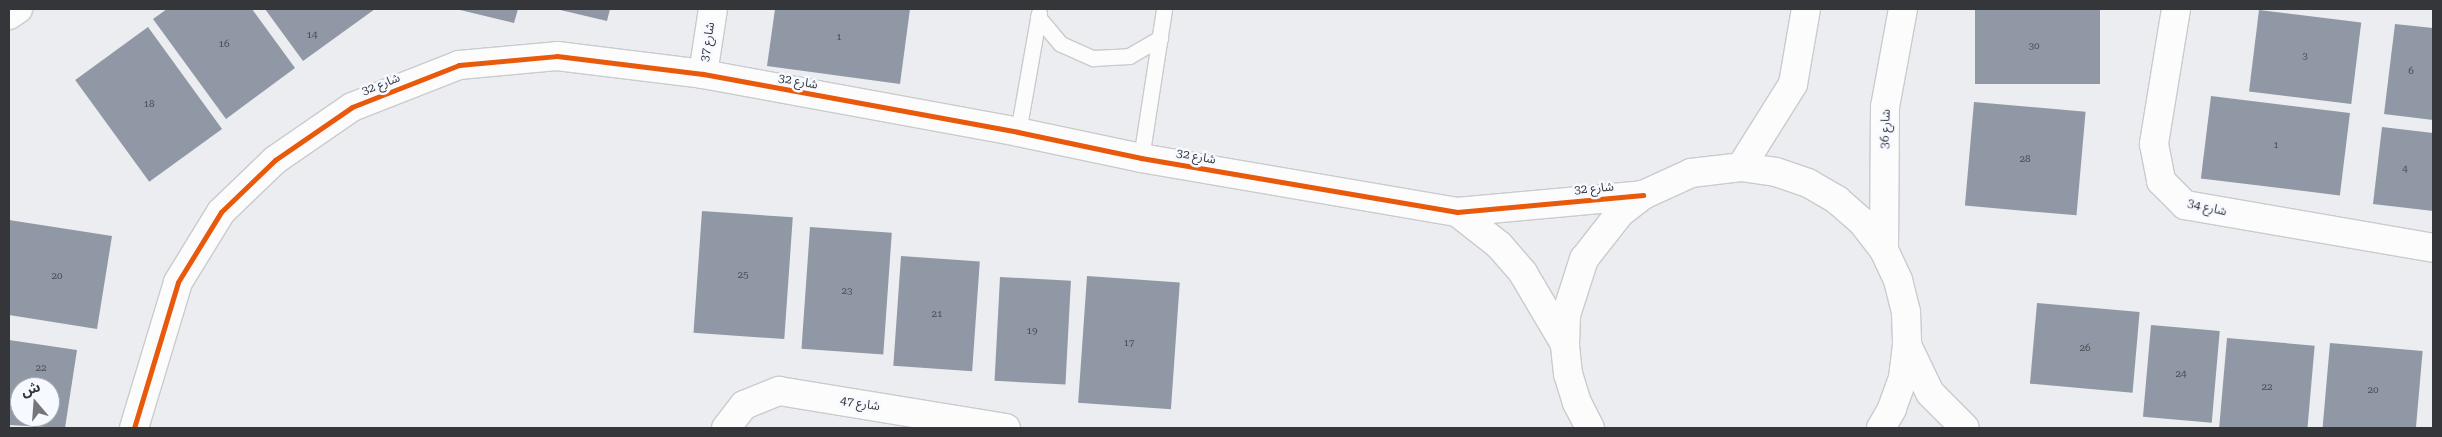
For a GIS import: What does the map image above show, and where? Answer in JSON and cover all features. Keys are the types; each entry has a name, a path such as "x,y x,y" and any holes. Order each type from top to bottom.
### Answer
{"street":[{"path":"9,15 18,9"},
{"name":"شارع 37","path":"703,74 713,9"},
{"path":"1741,167 1793,84 1806,9"},
{"name":"شارع 36","path":"1884,250 1885,107 1903,9"},
{"name":"شارع 34","path":"2176,9 2154,144 2160,181 2185,205 2433,248"},
{"name":"شارع 32","path":"134,428 178,282 221,212 275,160 352,107 459,65 556,56 703,74 1018,132 1141,158 1457,212 1643,195"},
{"path":"1590,428 1577,403 1568,374 1565,344 1566,315 1584,259 1620,213 1643,195 1691,173 1741,167 1784,174 1808,183 1837,200 1863,223 1884,250 1898,280 1906,312 1907,345 1903,378 1892,409 1881,428"},
{"name":"شارع 32","path":"1457,212 1499,245 1523,273 1565,344"},
{"path":"1907,345 1930,393 1965,428"},
{"name":"شارع 47","path":"726,428 744,405 779,390 1006,428"}],"lane":[{"path":"1141,158 1164,9"},
{"path":"1039,13 1061,44 1093,58 1129,56 1160,38"},
{"path":"1018,132 1039,13"}],"building":[{"path":"167,9 252,9 295,68 226,119 153,19"},
{"path":"265,9 375,9 303,61"},
{"path":"456,9 518,9 514,23"},
{"path":"556,9 610,9 607,21"},
{"path":"775,9 910,9 900,84 767,66"},
{"path":"1975,9 2100,9 2100,84 1975,84"},
{"path":"2259,10 2361,23 2351,104 2249,91"},
{"path":"2395,24 2433,28 2433,120 2384,114"},
{"path":"148,27 222,129 149,182 75,80"},
{"path":"2211,96 2350,113 2340,195 2201,178"},
{"path":"1974,102 2086,112 2077,215 1965,206"},
{"path":"2382,127 2433,133 2433,211 2373,204"},
{"path":"702,211 793,217 784,339 693,333"},
{"path":"9,220 112,236 97,329 9,315"},
{"path":"810,227 892,233 883,354 801,349"},
{"path":"901,256 980,262 972,371 893,366"},
{"path":"1087,276 1180,282 1171,409 1078,403"},
{"path":"1000,277 1071,281 1065,385 995,381"},
{"path":"2037,303 2140,312 2133,393 2030,384"},
{"path":"2151,325 2220,331 2212,423 2143,417"},
{"path":"2227,338 2315,346 2307,428 2219,428"},
{"path":"9,340 77,350 65,428 46,427 60,427 60,377 10,377 10,425"},
{"path":"2330,343 2423,351 2416,428 2323,428"}],"cycle path":[{"path":"134,428 178,282 221,212 275,160 352,107 459,65 557,56 703,74 1018,132 1141,158 1457,212 1643,195"}]}
